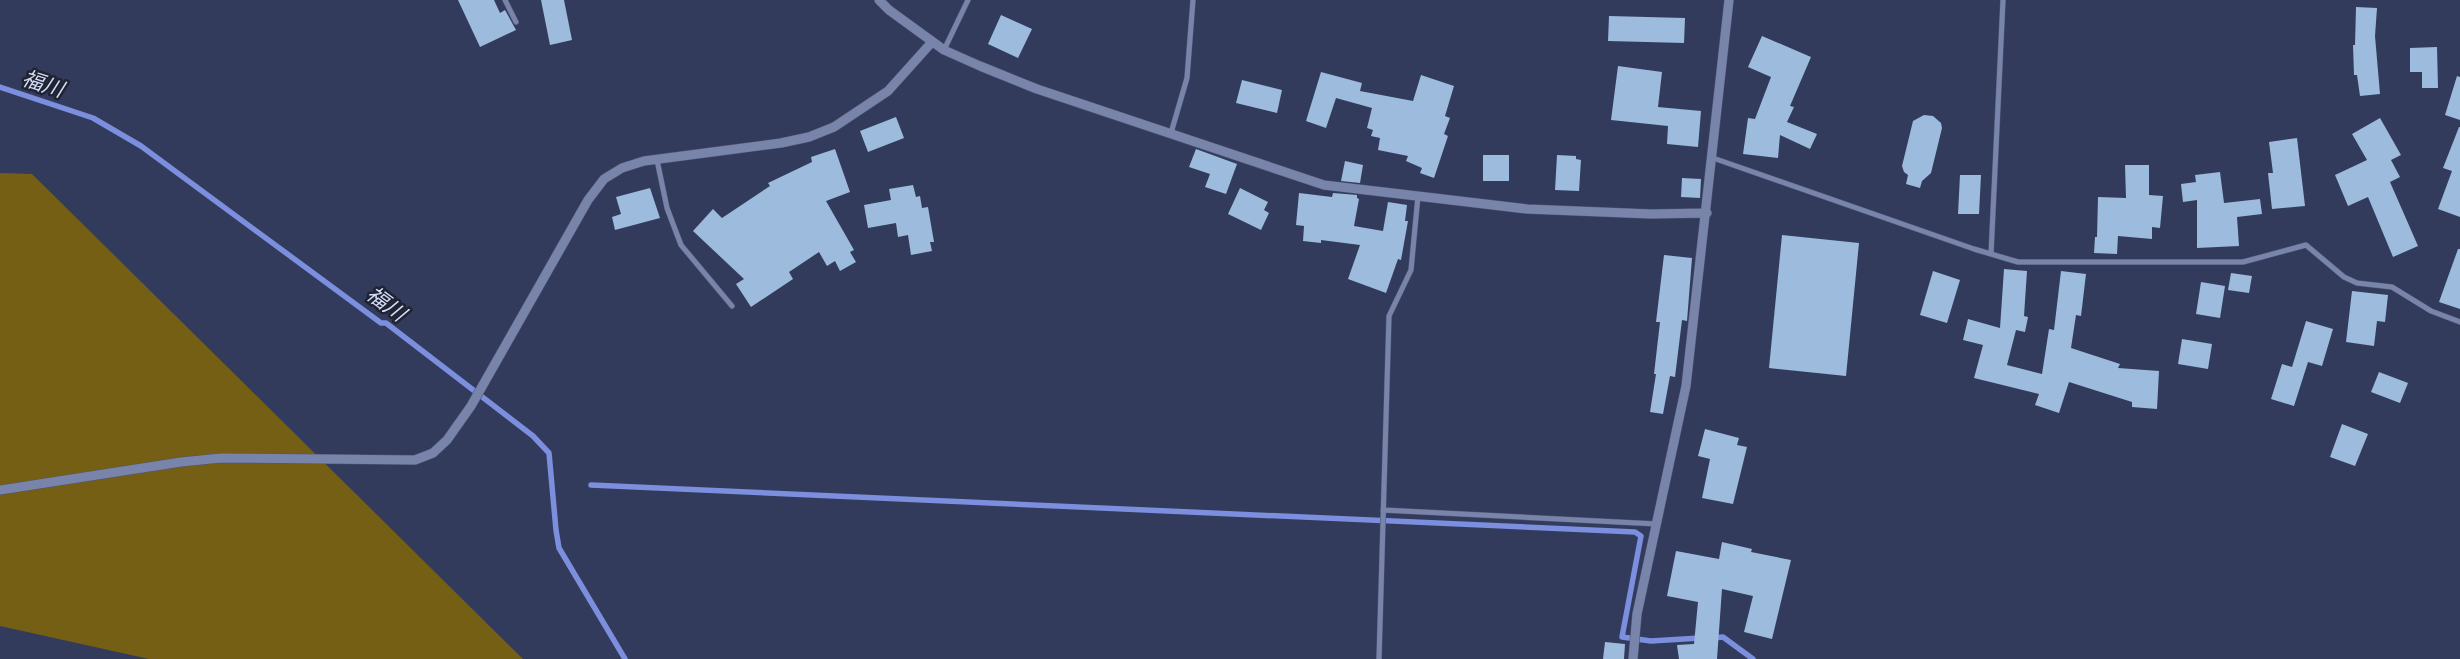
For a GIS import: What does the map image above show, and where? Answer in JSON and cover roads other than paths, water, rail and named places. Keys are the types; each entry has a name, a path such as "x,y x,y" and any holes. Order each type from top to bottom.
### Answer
{"street":[{"path":"505,0 516,22"},
{"path":"879,0 888,10 944,50 1037,89 1324,185 1527,209 1650,214 1706,213"},
{"path":"944,50 968,0"},
{"path":"1171,133 1187,78 1193,0"},
{"path":"1633,659 1637,614 1686,386 1713,158 1729,0"},
{"path":"1991,254 2003,0"},
{"path":"0,490 181,462 221,458 415,460 433,453 447,440 471,406 588,200 604,179 622,168 644,161 781,143 809,137 834,127 888,91 932,42"},
{"path":"1713,158 2018,262 2243,262 2306,245 2344,277 2358,283 2392,287 2430,311 2460,322"},
{"path":"657,160 667,208 681,245 732,306"},
{"path":"1379,659 1389,316 1411,270 1418,196"},
{"path":"1383,510 1657,524"}],"waterway":[{"name":"福川","path":"0,87 93,118 141,146 381,323 386,323 533,436 549,453 559,548 625,659"},
{"path":"591,485 1635,532 1641,536 1622,637 1651,641 1700,638"},
{"path":"1712,638 1723,637 1753,659"}]}
